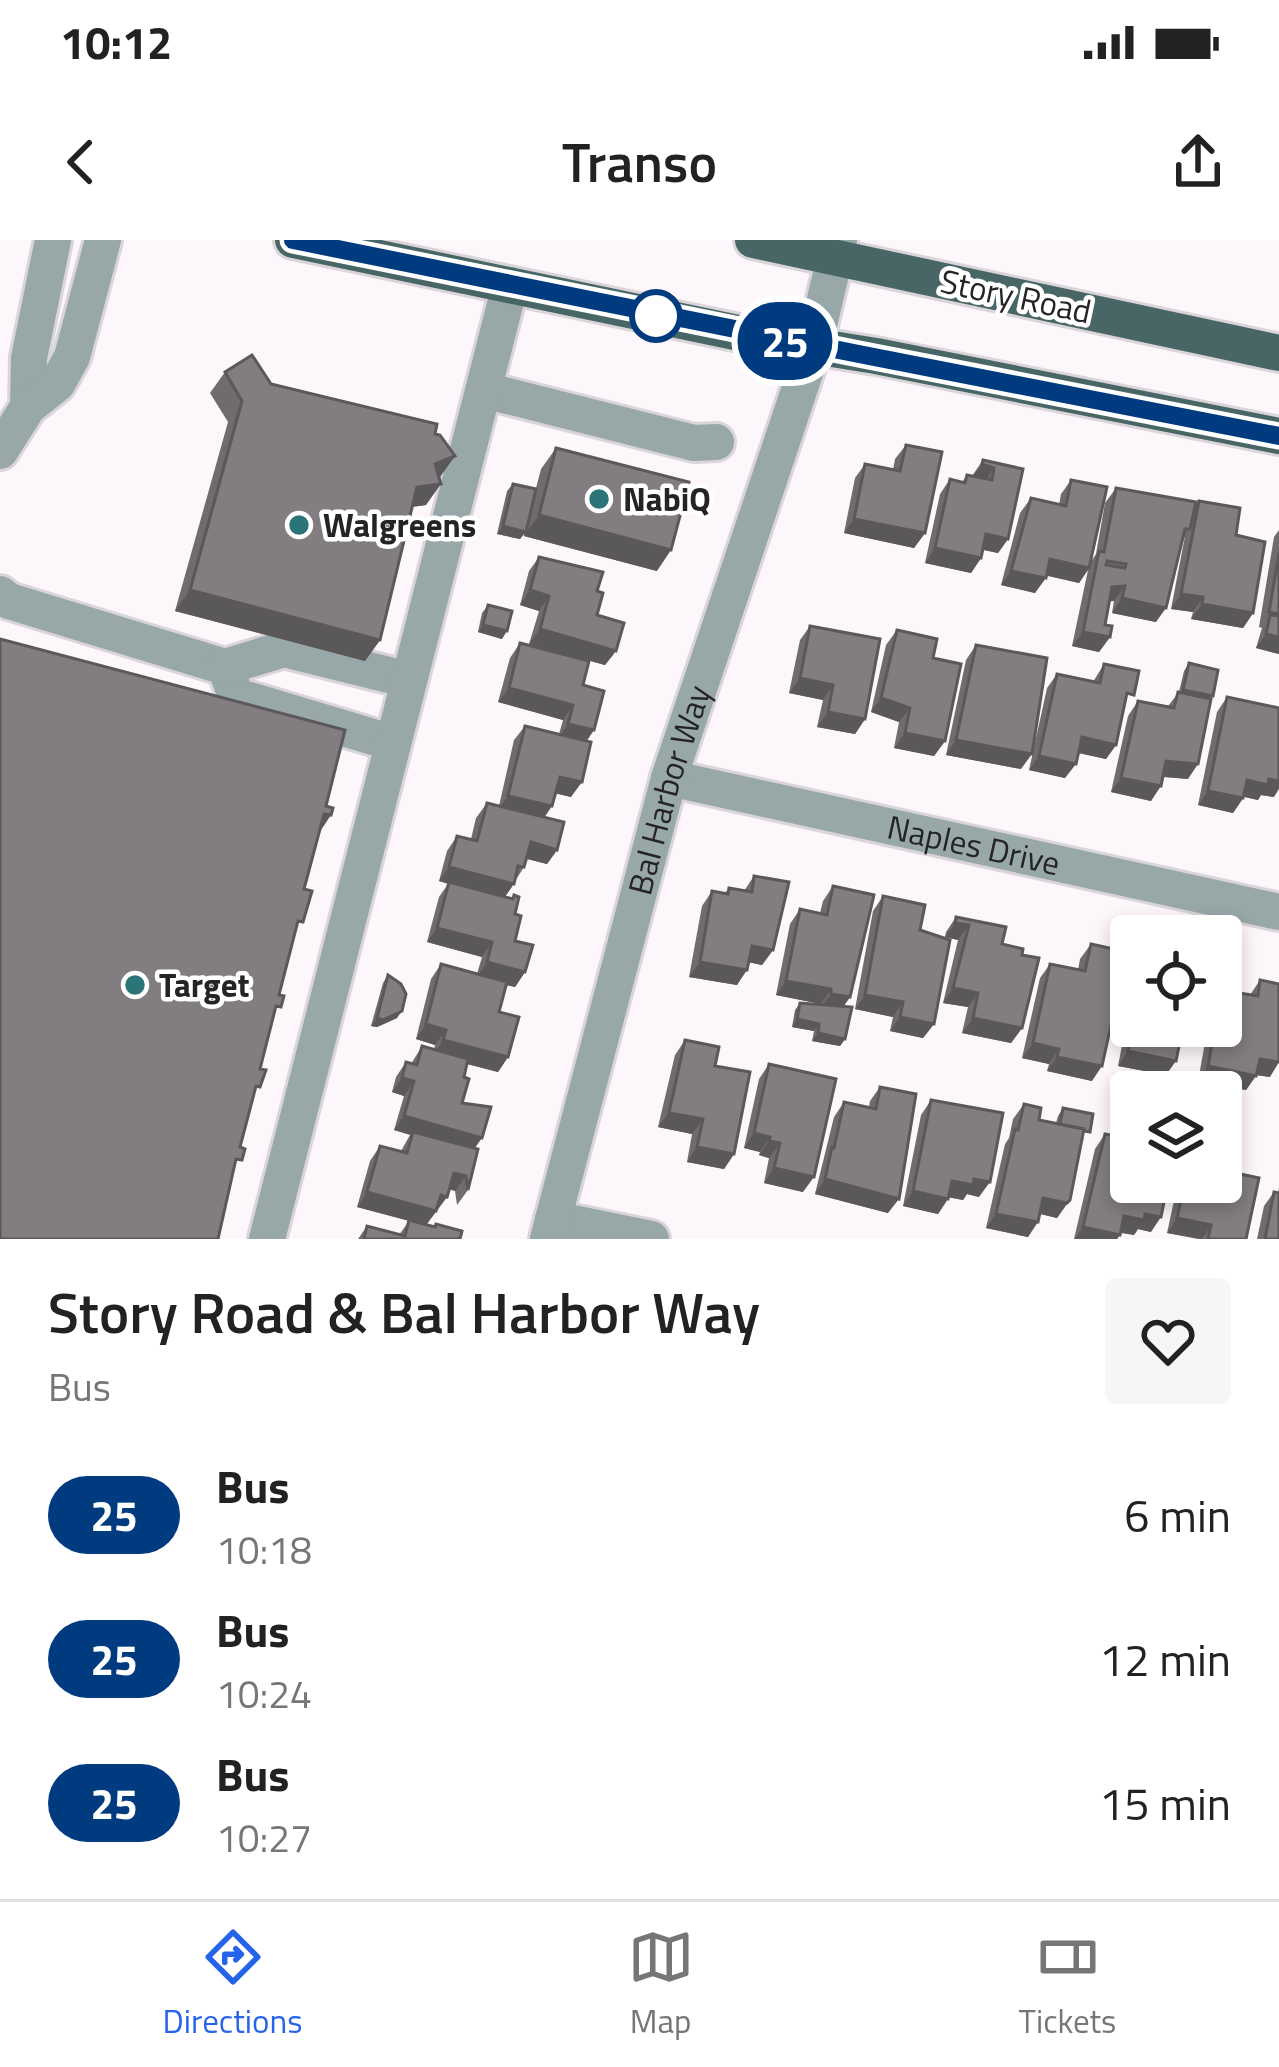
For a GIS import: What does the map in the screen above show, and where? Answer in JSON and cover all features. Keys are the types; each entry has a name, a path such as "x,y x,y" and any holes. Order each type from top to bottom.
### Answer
{"main road":[{"path":"293,240 1279,436"},
{"name":"Story Road","path":"753,240 837,248 1279,353"}],"street":[{"path":"28,407 29,358 53,240"},
{"path":"0,451 28,407 57,384 72,357 103,240"},
{"name":"Bal Harbor Way","path":"551,1229 669,778 814,346 837,248"},
{"path":"267,1239 394,743 392,676 484,390 510,285"},
{"path":"484,390 694,443 716,442"},
{"path":"0,594 8,601 226,667 262,658 279,671 347,690 392,676"},
{"path":"226,667 236,696 394,743"},
{"name":"Naples Drive","path":"669,778 1279,912"},
{"path":"551,1229 651,1239"}],"building":[{"name":"Walgreens","path":"252,355 271,384 437,424 435,434 455,456 435,464 441,484 417,487 380,640 190,590 242,401 225,372"},
{"path":"906,445 942,452 925,533 854,519 865,464 900,471"},
{"path":"556,448 689,482 671,550 539,515"},
{"path":"983,460 1023,469 1008,539 986,534 981,558 935,548 950,479 965,483 967,475 992,480 994,468 982,464"},
{"path":"1071,480 1107,487 1089,568 1050,559 1046,578 1011,571 1031,498 1066,506"},
{"path":"513,484 536,489 526,532 503,526"},
{"path":"1116,488 1196,502 1166,608 1122,598 1125,586 1112,587 1105,625 1112,626 1110,637 1083,632 1099,551 1104,552"},
{"path":"1199,501 1240,508 1236,535 1265,542 1253,613 1202,604 1203,597 1181,594"},
{"path":"1279,553 1279,614 1269,612"},
{"path":"539,557 603,572 597,615 624,623 616,651 540,629 549,596 530,590"},
{"path":"488,605 512,611 507,631 483,625"},
{"path":"1270,615 1279,616 1279,637 1266,634"},
{"path":"810,626 880,639 865,719 828,712 833,685 800,678"},
{"path":"897,630 937,639 933,658 961,664 945,741 905,733 910,708 881,698"},
{"name":"Target","path":"0,639 345,730 326,806 333,808 331,815 324,814 304,889 312,891 303,922 298,921 279,995 284,996 281,1007 276,1006 260,1069 266,1070 260,1087 256,1086 240,1147 245,1149 242,1160 236,1159 218,1239 0,1239"},
{"path":"520,643 589,661 583,685 604,691 594,730 568,724 573,705 509,688"},
{"path":"976,645 1047,658 1032,754 956,740"},
{"path":"1189,663 1218,670 1213,696 1183,690"},
{"path":"1104,664 1139,671 1134,695 1127,693 1116,745 1082,737 1076,764 1039,756 1057,674 1100,683"},
{"path":"1178,692 1211,699 1198,764 1166,761 1161,786 1121,778 1138,701 1174,708"},
{"path":"1227,697 1279,708 1279,781 1269,779 1268,785 1247,780 1243,798 1208,791"},
{"path":"525,726 591,742 582,782 560,777 552,806 508,796"},
{"path":"487,803 564,822 557,850 531,842 514,884 449,867 457,836 477,841"},
{"path":"754,876 789,882 773,950 752,946 747,970 700,962 712,891 752,892"},
{"path":"449,882 519,897 515,914 521,916 515,941 533,945 525,972 487,962 492,942 437,928"},
{"path":"833,886 874,895 850,997 786,981 800,909 827,915"},
{"path":"883,896 925,905 920,930 950,940 934,1024 900,1017 903,1002 865,995"},
{"path":"956,917 1006,927 1002,944 1039,958 1022,1028 973,1018 978,993 953,988 969,925 955,923"},
{"path":"1091,944 1110,948 1110,1030 1102,1066 1057,1057 1059,1049 1033,1043 1050,964 1085,971"},
{"path":"441,964 507,982 499,1012 519,1017 508,1057 443,1040 446,1030 426,1024"},
{"path":"388,975 406,994 402,1011 383,1020 377,1018"},
{"path":"1260,980 1279,984 1279,1062 1260,1059 1256,1076 1208,1066 1211,1047 1242,1047 1242,993 1258,996"},
{"path":"800,1003 852,1007 845,1039 818,1033 819,1024 797,1019"},
{"path":"685,1040 719,1047 715,1066 750,1072 734,1154 697,1147 703,1119 669,1113"},
{"path":"422,1046 468,1059 464,1077 469,1079 462,1103 491,1107 482,1138 404,1116 414,1081 402,1078 406,1062 417,1065"},
{"path":"1129,1047 1179,1047 1176,1061 1128,1051"},
{"path":"769,1064 836,1079 814,1177 774,1168 780,1143 754,1133"},
{"path":"880,1087 916,1094 899,1199 825,1179 844,1102 876,1109"},
{"path":"931,1100 1003,1113 990,1182 952,1181 948,1199 913,1191"},
{"path":"1024,1104 1041,1108 1039,1120 1084,1129 1070,1200 1043,1198 1038,1222 996,1214"},
{"path":"1063,1108 1093,1114 1090,1132 1060,1124"},
{"path":"413,1132 478,1149 468,1190 466,1176 454,1173 447,1197 441,1195 436,1211 367,1192 380,1146 407,1153"},
{"path":"1105,1134 1110,1135 1110,1203 1164,1203 1161,1217 1124,1216 1120,1235 1083,1227"},
{"path":"1242,1174 1259,1178 1246,1239 1208,1239 1211,1225 1177,1218 1180,1203 1242,1203"},
{"path":"1274,1192 1279,1193 1279,1239 1265,1239"},
{"path":"409,1220 462,1231 460,1239 364,1239 367,1226 405,1236"}],"bus line":[{"name":"25","path":"293,240 758,337 1279,436"}],"place":[{"name":"NabiQ","path":"599,499"},
{"name":"Walgreens","path":"299,525"},
{"name":"Target","path":"135,985"}]}
